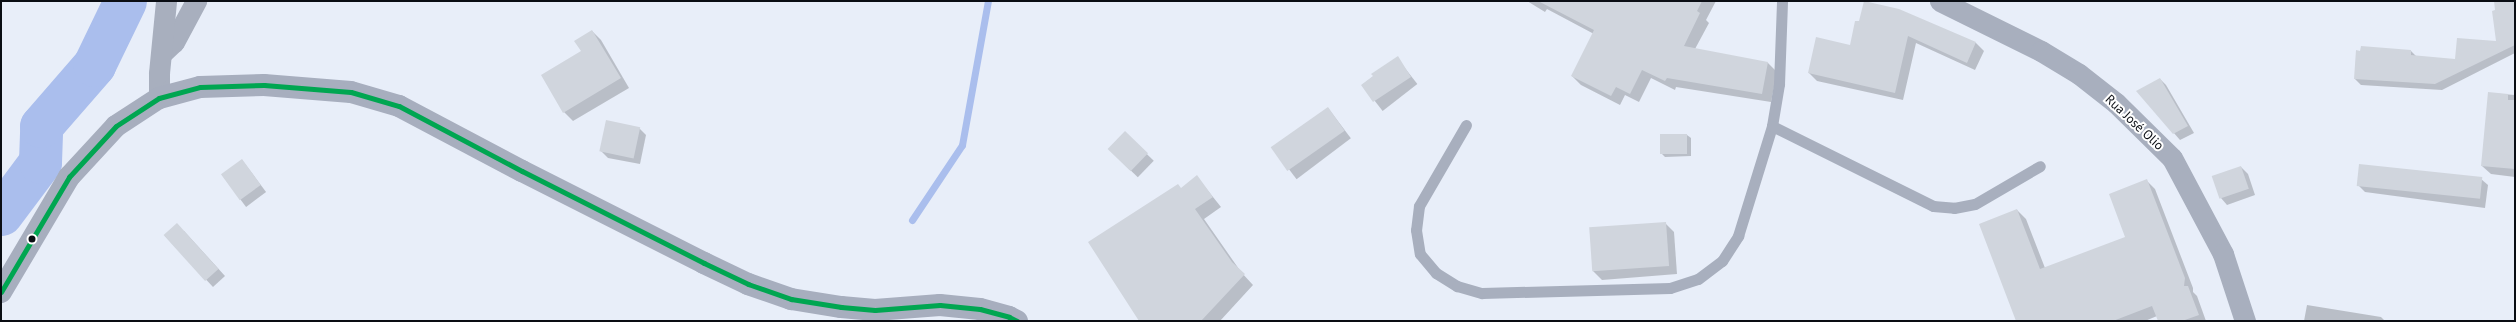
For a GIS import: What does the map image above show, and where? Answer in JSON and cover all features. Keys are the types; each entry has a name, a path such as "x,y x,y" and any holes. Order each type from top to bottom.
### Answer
{"main road":[{"path":"1,292 69,177 116,126 159,98 200,87 264,85 352,92 399,106 522,171 704,263 748,284 791,299 841,307 875,310 940,305 980,309 1009,316 1017,321"}],"street":[{"path":"159,98 166,1"},
{"path":"162,53 174,42 196,1"},
{"name":"Rua José Olio","path":"1940,1 2041,51 2079,74 2116,103 2172,158 2223,254 2237,290 2245,321"}],"lane":[{"path":"1466,126 1419,206 1416,230 1420,254 1436,273 1457,286 1482,293 1670,288 1698,279 1722,261 1738,236 1772,126 1779,84 1782,1"},
{"path":"1772,126 1933,206 1954,208 1975,204 2040,166"}],"building":[{"path":"1538,1 1702,1 1697,11 1700,13 1684,46 1768,62 1762,94 1667,78 1665,81 1642,70 1630,94 1616,87 1611,96 1571,76 1594,30"},
{"path":"1864,1 1899,9 1976,42 1967,63 1908,36 1895,93 1808,73 1816,37 1850,45 1855,21 1859,21"},
{"path":"2494,1 2514,1 2515,45 2435,84 2354,79 2356,50 2360,51 2361,46 2411,50 2411,55 2455,59 2457,38 2496,41 2492,11 2495,10"},
{"path":"592,30 621,78 563,113 541,75 581,51 574,41"},
{"path":"1398,56 1411,77 1373,102 1361,85 1373,76 1371,74"},
{"path":"2160,78 2188,126 2173,134 2136,91"},
{"path":"2488,92 2508,94 2508,100 2515,100 2515,169 2481,166"},
{"path":"1328,107 1345,131 1287,171 1271,147"},
{"path":"606,120 640,127 634,159 599,151"},
{"path":"1125,131 1148,153 1131,171 1108,149"},
{"path":"1660,134 1687,134 1687,154 1660,154"},
{"path":"242,159 261,185 240,200 221,174"},
{"path":"2359,164 2482,177 2480,199 2357,186"},
{"path":"2241,166 2249,189 2220,199 2212,176"},
{"path":"1197,175 1213,197 1195,209 1232,262 1245,274 1201,321 1139,321 1088,242 1178,184 1181,188"},
{"path":"2147,179 2185,278 2184,286 2188,286 2199,315 2182,321 2158,321 2152,306 2113,321 2016,321 1979,224 2017,209 2040,269 2125,237 2109,194"},
{"path":"1666,222 1669,266 1592,271 1589,227"},
{"path":"177,223 218,269 205,281 164,235"}],"waterway":[{"path":"1,214 40,162 41,126 94,65 125,1"},
{"path":"912,220 962,145 988,1"}],"transit line":[{"path":"1,292 69,177 116,126 159,98 200,87 264,85 351,92 399,106 522,171 704,263 748,284 791,299 841,307 875,310 940,305 980,309 1009,317 1017,321"}]}
